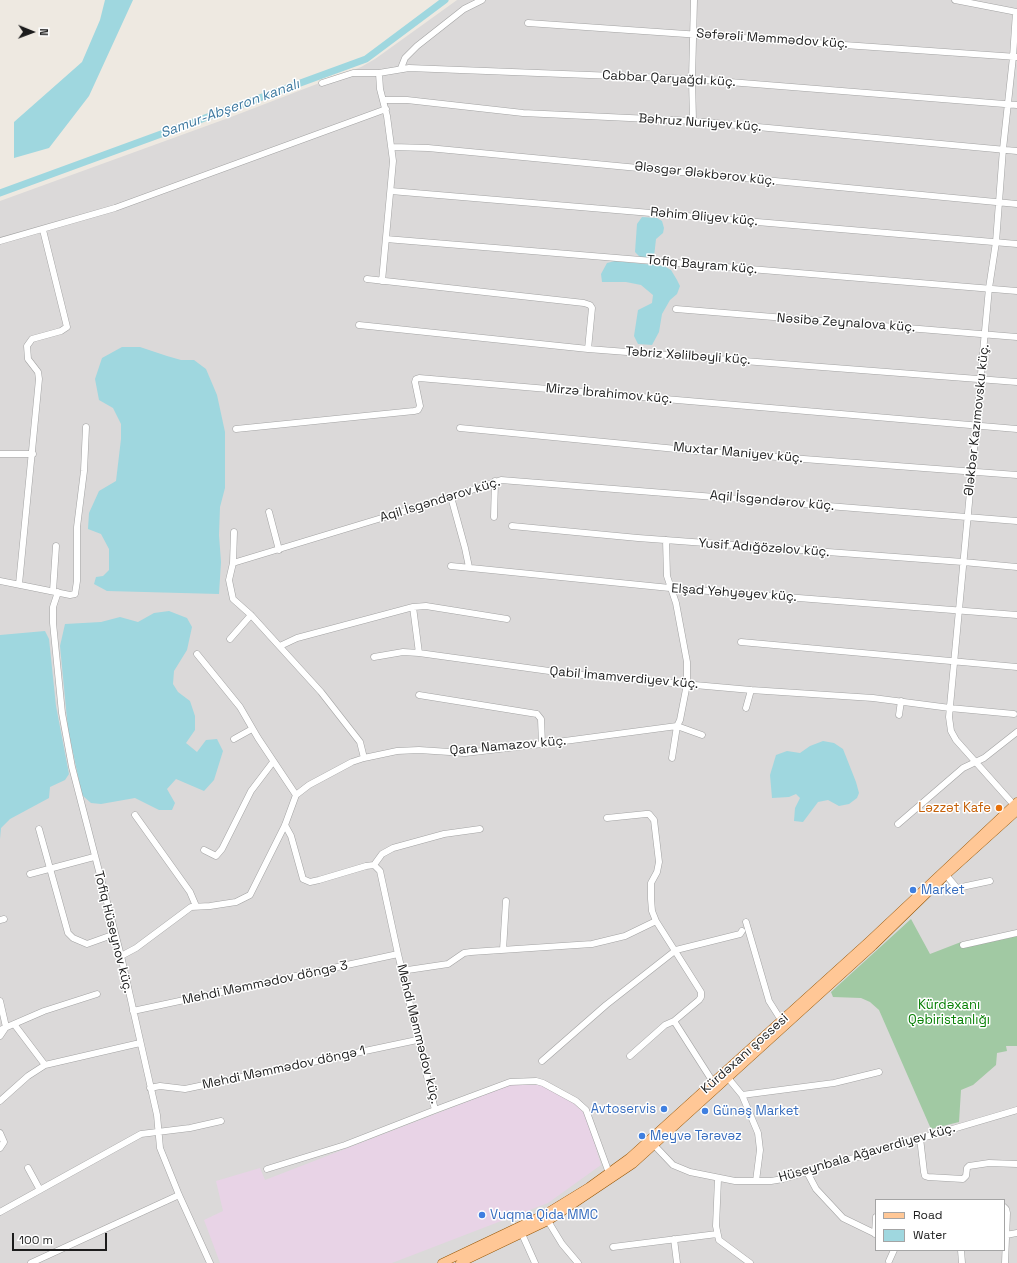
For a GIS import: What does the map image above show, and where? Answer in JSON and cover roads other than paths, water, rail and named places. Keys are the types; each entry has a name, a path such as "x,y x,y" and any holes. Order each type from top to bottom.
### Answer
{"main road":[{"name":"Kürdəxanı şossesi","path":"442,1263 540,1216 609,1173 652,1143 713,1082 946,875 1016,806"},
{"name":"Kürdəxanı şossesi","path":"460,1263 548,1221 612,1179 728,1078 1016,806"}],"street":[{"path":"401,68 405,58 417,46 464,9 482,0"},
{"path":"693,120 692,79 694,0"},
{"path":"955,0 1017,12"},
{"name":"Ələkbər Kazımovsku küç.","path":"1016,806 974,763 953,735 950,725 950,708 982,378 989,288 996,242 1003,149 1015,57 1017,12"},
{"name":"Səfərəli Məmmədov küç.","path":"528,23 1015,57"},
{"name":"Cabbar Qaryağdı küç.","path":"322,83 353,73 379,73 401,68 692,79 1017,105"},
{"path":"379,73 382,100 386,109 392,147 391,190 382,281"},
{"name":"Bəhruz Nuriyev küç.","path":"382,100 407,100 523,113 693,120 1017,151"},
{"path":"0,241 43,230 123,205 386,109"},
{"name":"Ələsgər Ələkbərov küç.","path":"392,147 428,148 1017,204"},
{"name":"Rəhim Əliyev küç.","path":"391,190 1017,244"},
{"path":"19,584 33,454 39,379 38,372 28,359 26,353 27,346 32,338 62,331 67,327 43,230"},
{"name":"Tofiq Bayram küç.","path":"386,239 1017,291"},
{"path":"367,279 584,302 592,308 588,349"},
{"name":"Nəsibə Zeynalova küç.","path":"676,309 1017,337"},
{"name":"Təbriz Xəlilbəyli küç.","path":"359,325 588,349 982,378 1017,382"},
{"name":"Mirzə İbrahimov küç.","path":"236,429 418,410 420,406 416,379 419,378 1017,428"},
{"path":"0,581 70,595 75,594 77,527 84,471 86,427"},
{"name":"Muxtar Maniyev küç.","path":"460,428 697,451 1017,475"},
{"path":"0,454 33,454"},
{"name":"Aqil İsgəndərov küç.","path":"233,563 451,497 495,481 506,480 1017,521"},
{"path":"494,517 495,481"},
{"path":"451,497 465,548 468,567"},
{"path":"269,512 279,550"},
{"name":"Yusif Adığözəlov küç.","path":"512,526 666,540 1017,567"},
{"path":"234,532 233,563 229,580 232,595 321,692 353,732 363,748 364,758"},
{"path":"666,540 667,576 676,603 686,653 687,684 680,720 677,726 672,758"},
{"name":"Tofiq Hüseynov küç.","path":"56,546 53,623 62,713 72,768 121,956 157,1115 160,1148 179,1195 210,1263"},
{"name":"Elşad Yəhyəyev küç.","path":"452,566 670,588 960,609 1017,615"},
{"path":"280,646 297,638 413,607 426,606 507,619"},
{"path":"413,607 419,653"},
{"path":"230,639 251,615"},
{"path":"741,642 1017,667"},
{"name":"Qabil İmamverdiyev küç.","path":"374,657 403,652 419,653 571,674 751,690 901,701 950,708 1014,714"},
{"path":"121,956 136,948 186,910 196,906 210,906 236,902 250,895 285,825 296,795 252,729 240,707 197,654"},
{"path":"746,708 751,690"},
{"path":"419,695 537,714 541,719 542,744"},
{"path":"899,715 901,701"},
{"path":"677,726 702,735"},
{"name":"Qara Namazov küç.","path":"296,795 328,773 364,758 397,751 419,750 465,752 542,744 677,726"},
{"path":"234,739 252,729"},
{"path":"898,824 963,768 984,758 1017,732"},
{"path":"204,850 216,856 222,849 251,791 273,762"},
{"path":"607,818 649,814 654,820 659,868 651,883 652,911 656,920 701,992 701,996 674,1021 665,1025 630,1056"},
{"path":"135,815 190,892 196,906"},
{"path":"285,825 291,836 303,879 310,882 374,865 382,854 393,848 429,838 480,829"},
{"path":"39,829 49,868 70,936 86,944 91,944 115,934"},
{"path":"30,874 94,857"},
{"name":"Mehdi Məmmədov küç.","path":"374,865 380,871 417,1040 435,1110 510,1082 536,1081 543,1083 576,1101 586,1110 609,1173"},
{"path":"946,875 957,888 990,881"},
{"path":"503,950 506,901"},
{"path":"402,971 448,964 464,953 471,952 592,944 625,936 656,920"},
{"path":"746,922 769,1000 781,1020"},
{"path":"542,1061 606,1005 676,950 740,934 742,932"},
{"path":"963,945 1017,933"},
{"name":"Mehdi Məmmədov döngə 3","path":"133,1011 398,954"},
{"path":"3,1028 44,1011 97,994"},
{"path":"0,1001 3,1028 0,1036"},
{"path":"674,1021 713,1082"},
{"path":"14,1024 45,1065"},
{"name":"Mehdi Məmmədov döngə 1","path":"150,1088 160,1086 186,1089 417,1040"},
{"path":"0,1101 28,1076 45,1065 140,1043"},
{"path":"742,1095 834,1083 879,1072"},
{"path":"728,1078 742,1095 758,1133 760,1150 756,1181"},
{"path":"267,1169 345,1145 435,1110"},
{"name":"Hüseynbala Ağaverdiyev küç.","path":"652,1143 668,1161 680,1168 698,1175 718,1179 756,1181 783,1179 1017,1110"},
{"path":"0,1212 141,1134 190,1128 221,1121"},
{"path":"0,1134 4,1142 0,1148"},
{"path":"920,1138 924,1172 925,1176 928,1177 963,1179 966,1176 967,1168 969,1166 989,1163 1017,1164"},
{"path":"28,1168 40,1190"},
{"path":"807,1172 816,1189 840,1215 850,1223 875,1234"},
{"path":"718,1179 717,1234 725,1246 750,1263"},
{"path":"31,1263 179,1195"},
{"path":"1005,1208 1007,1213 1005,1263"},
{"path":"548,1221 562,1244 578,1263"},
{"path":"522,1234 535,1263"},
{"path":"613,1247 717,1234"},
{"path":"1006,1235 1017,1234"},
{"path":"674,1239 677,1263"},
{"path":"889,1261 894,1251"},
{"path":"961,1251 962,1263"}],"water":[{"path":"105,0 133,0 89,96 49,148 14,158 14,122 82,62 100,20"},
{"path":"642,217 657,218 662,221 664,228 663,233 656,239 654,257 640,257 635,252 637,224"},
{"path":"615,261 664,266 671,270 680,286 677,294 670,300 662,314 659,332 652,345 638,344 634,336 638,310 652,303 653,295 641,285 626,282 602,282 601,274 607,263"},
{"path":"122,347 140,347 181,360 194,360 206,369 217,395 225,432 225,488 220,507 219,535 221,562 219,594 107,591 94,584 96,577 103,576 109,570 109,549 101,534 88,529 89,513 99,491 116,481 121,439 121,424 113,408 99,400 95,379 102,358"},
{"path":"169,611 187,618 192,627 187,650 174,671 173,684 178,692 190,701 195,716 195,730 186,743 197,752 206,740 217,739 223,751 214,780 204,791 176,779 167,789 175,803 172,810 159,810 135,798 101,804 91,803 82,795 68,729 60,646 65,624 101,622 120,617 138,622 154,613"},
{"path":"45,631 49,639 56,706 69,774 65,780 50,787 49,798 10,819 1,828 0,839 0,635"},
{"path":"823,741 834,743 843,749 859,793 857,798 849,804 839,806 828,800 818,802 803,822 794,821 795,808 800,798 796,794 789,797 772,798 770,775 776,755 787,751 800,753 810,746"}],"waterway":[{"name":"Samur-Abşeron kanalı","path":"0,193 366,59 445,0"}],"place":[{"name":"Ləzzət Kafe","path":"999,808"},
{"name":"Market","path":"913,890"},
{"name":"Avtoservis","path":"664,1109"},
{"name":"Günəş Market","path":"705,1111"},
{"name":"Meyvə Tərəvəz","path":"642,1136"},
{"name":"Vuqma Qida MMC","path":"482,1215"}],"park label":[{"name":"Kürdəxanı Qəbiristanlığı","path":"949,1012"}]}
